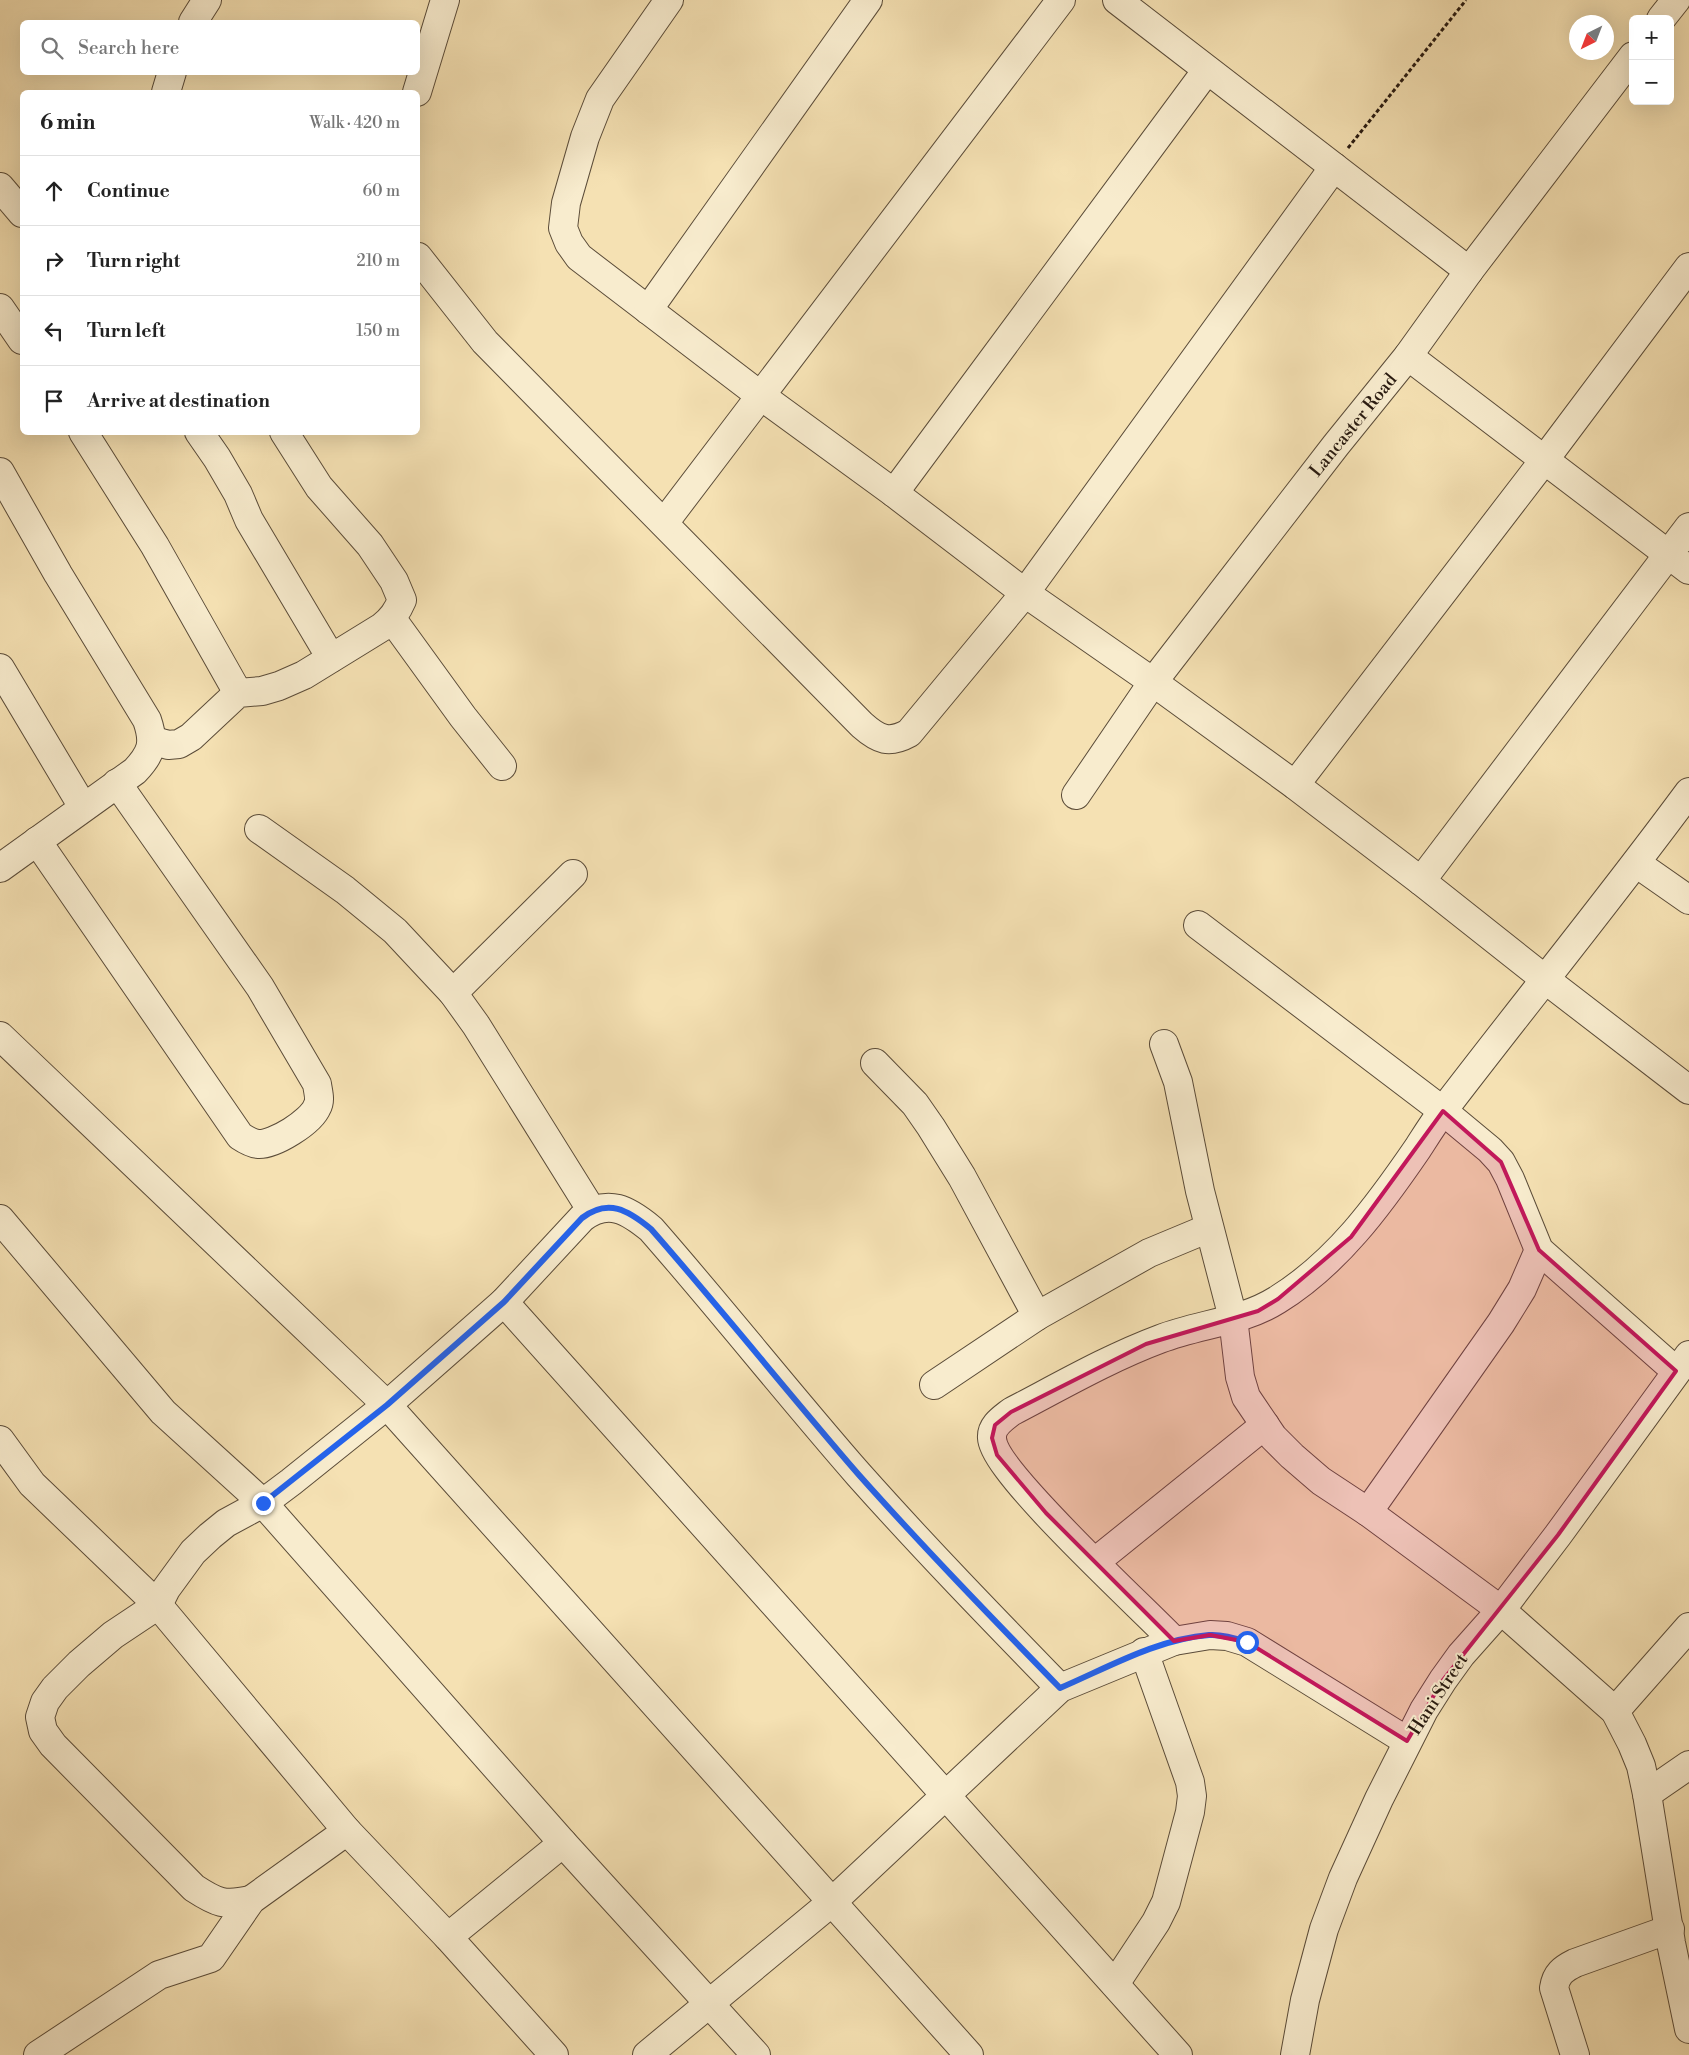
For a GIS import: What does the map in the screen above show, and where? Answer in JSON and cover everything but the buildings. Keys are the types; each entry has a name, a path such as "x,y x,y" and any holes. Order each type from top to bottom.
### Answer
{"street":[{"path":"194,20 208,0"},
{"path":"418,90 445,0"},
{"path":"669,0 600,99 585,138 566,203 563,228 569,243 579,257 761,396 894,493 1025,593 1153,682 1295,785 1422,881 1546,980 1689,1090"},
{"path":"648,310 868,0"},
{"path":"664,523 1061,0"},
{"path":"1117,0 1470,272"},
{"path":"1664,15 1676,0"},
{"name":"Lancaster Road","path":"1076,795 1153,682 1336,444 1408,356 1630,60"},
{"path":"894,493 1207,70"},
{"path":"167,90 171,75"},
{"path":"420,260 485,342 862,725 872,735 896,740 909,733 1025,593 1334,167"},
{"path":"0,187 20,211"},
{"path":"1295,785 1545,459 1689,267"},
{"path":"1408,356 1679,562"},
{"path":"85,435 155,546 238,693"},
{"path":"201,435 222,466 238,494 249,520 332,658"},
{"path":"152,740 168,745 178,744 190,737 238,693 262,691 279,686 304,674 371,635 392,619 402,600 394,581 370,545 319,487 286,435"},
{"path":"0,472 58,574 147,720 152,740 149,752 142,763 118,783 0,868"},
{"path":"1422,881 1679,562 1689,527"},
{"path":"392,619 463,717 502,766"},
{"path":"0,668 83,807"},
{"path":"37,841 240,1136 248,1142 260,1144 272,1141 310,1117 318,1107 320,1097 317,1084 260,987 118,783"},
{"path":"1174,1640 1026,1491 997,1455 992,1438 995,1425 1011,1412 1146,1344 1179,1332 1258,1311 1278,1299 1335,1255 1405,1166 1443,1110 1546,980 1689,792"},
{"path":"259,829 345,890 395,931 452,993 476,1025 592,1210"},
{"path":"1636,863 1689,900"},
{"path":"452,993 573,874"},
{"path":"1198,925 1443,1110 1490,1150 1501,1162 1510,1179 1539,1250 1683,1363"},
{"path":"0,1036 387,1405 969,2055"},
{"path":"1164,1044 1178,1082 1200,1191 1233,1318 1240,1377 1246,1397 1273,1437 1321,1481 1368,1512 1501,1610 1615,1711 1641,1766 1677,1937 1689,2029"},
{"path":"874,1063 915,1104 931,1127 962,1177 1037,1316"},
{"path":"251,1900 223,1904 212,1900 194,1888 53,1745 43,1731 40,1717 45,1702 55,1688 79,1664 113,1635 158,1605 171,1582 193,1552 210,1536 226,1523 263,1503 387,1405 504,1302 582,1218 592,1210 614,1207 639,1219 651,1229 723,1311 897,1518 1060,1688"},
{"path":"0,1219 163,1412 263,1503 563,1843 756,2055"},
{"path":"934,1384 1037,1316 1149,1253 1209,1228"},
{"path":"1368,1512 1501,1323 1522,1289 1539,1250"},
{"path":"504,1302 944,1796 1178,2055"},
{"name":"Hani Street","path":"1294,2055 1305,2000 1324,1929 1343,1878 1407,1741 1443,1680 1461,1655 1501,1610 1683,1363"},
{"path":"1095,1562 1265,1425"},
{"path":"0,1440 32,1484 158,1605 347,1831 448,1936 554,2055"},
{"path":"1615,1711 1689,1627"},
{"path":"647,2055 832,1902 1060,1688 1144,1652 1174,1640 1210,1635 1227,1636 1247,1642 1407,1741"},
{"path":"1115,1984 1156,1922 1166,1902 1190,1812 1192,1796 1190,1782 1144,1652"},
{"path":"1647,1794 1689,1765"},
{"path":"38,2055 159,1975 211,1958 251,1900 347,1831"},
{"path":"448,1936 563,1843"},
{"path":"1575,2055 1554,1988 1556,1977 1564,1969 1575,1963 1677,1937"}],"path":[{"path":"1334,167 1466,0"}],"highlighted area":[{"path":"1443,1111 1501,1162 1539,1250 1676,1371 1558,1535 1443,1680 1407,1741 1247,1642 1210,1635 1174,1641 1046,1513 997,1455 992,1438 995,1425 1011,1412 1146,1344 1258,1311 1278,1299 1351,1237"}],"route":[{"path":"263,1503 387,1405 504,1302 582,1218 592,1210 614,1207 639,1219 651,1229 723,1311 858,1474 910,1532 1060,1688 1174,1640 1210,1635 1227,1636 1247,1642"}]}
